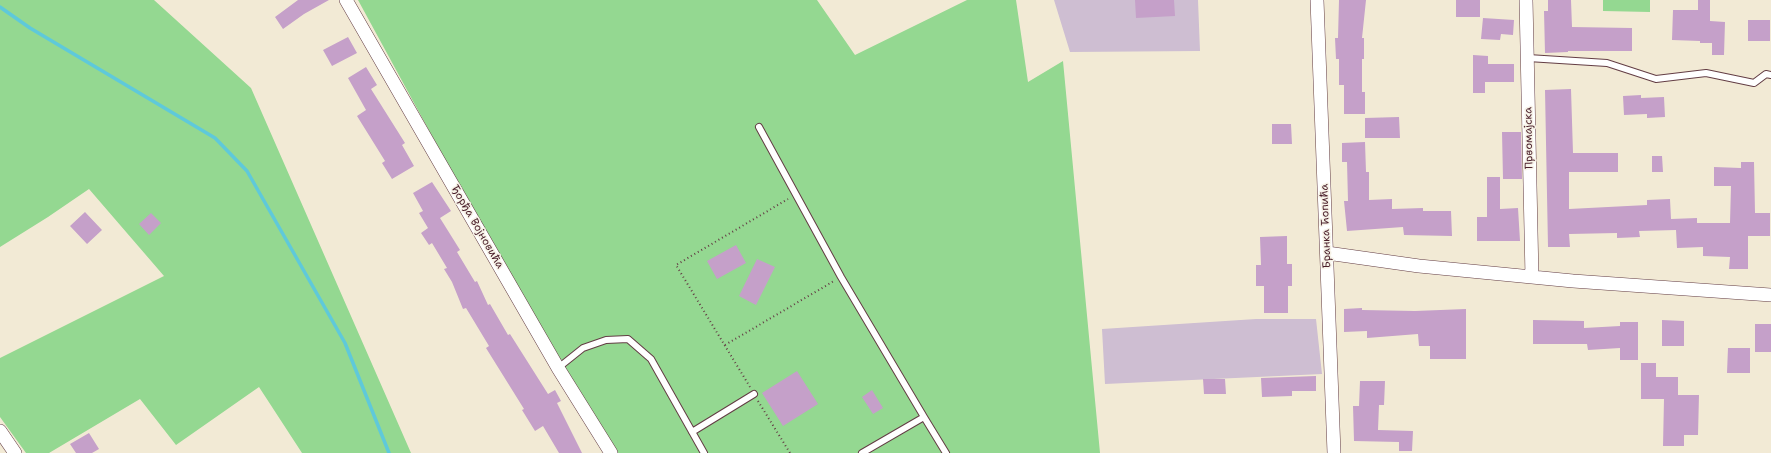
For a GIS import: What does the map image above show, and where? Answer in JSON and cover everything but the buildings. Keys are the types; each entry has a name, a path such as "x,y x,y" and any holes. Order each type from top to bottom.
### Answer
{"street":[{"name":"Ђорђа Војновића","path":"346,0 558,368 611,453"},
{"name":"Бранка Ћопића","path":"1317,0 1334,453"},
{"name":"Првомајска","path":"1526,0 1532,277"},
{"path":"1327,253 1419,266 1532,277 1771,295"},
{"path":"0,431 15,453"}],"lane":[{"path":"1528,58 1607,63 1656,79 1706,73 1754,83 1766,74 1771,75"},
{"path":"759,127 841,277 946,453"},
{"path":"558,368 583,348 606,340 628,339 651,359 704,453"},
{"path":"692,432 754,394"},
{"path":"862,453 924,417"}],"path":[{"path":"790,453 676,265 795,195"},
{"path":"725,345 841,277"}],"shaded area":[{"path":"1054,0 1198,0 1200,51 1070,52"},
{"path":"1256,319 1316,319 1322,374 1105,384 1102,329"}],"green space":[{"path":"0,0 154,0 251,88 411,453 302,453 259,387 176,445 140,399 49,453 26,453 0,417 0,358 164,276 89,189 0,247"},
{"path":"358,0 817,0 855,55 967,0 1016,0 1028,82 1063,61 1100,453 613,453 573,395"},
{"path":"1603,0 1650,0 1650,12 1603,11"}],"waterway":[{"path":"0,7 30,28 215,138 247,171 345,343 389,453"}]}
